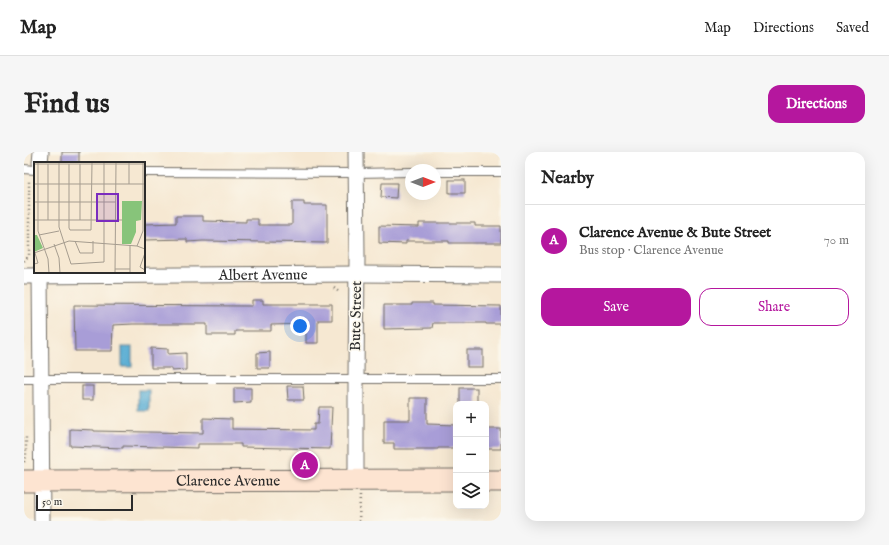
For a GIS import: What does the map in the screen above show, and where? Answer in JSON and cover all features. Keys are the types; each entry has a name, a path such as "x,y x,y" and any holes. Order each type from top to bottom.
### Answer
{"main road":[{"name":"Clarence Avenue","path":"33,481 453,480"},
{"path":"489,480 501,481"}],"street":[{"path":"35,162 41,152"},
{"name":"Bute Street","path":"356,152 356,480"},
{"path":"40,274 40,378 33,481 42,521"},
{"name":"Albert Avenue","path":"24,276 40,274 501,275"}],"lane":[{"path":"145,172 356,174 405,172"},
{"path":"441,172 501,172"},
{"path":"24,379 501,379"}],"path":[{"path":"24,261 29,255 32,168"}],"water":[{"path":"122,347 132,347 132,367 122,367"},
{"path":"138,390 149,390 149,411 138,411"}],"building":[{"path":"62,152 79,152 79,162 62,162"},
{"path":"449,180 465,180 465,193 449,193"},
{"path":"382,183 397,183 396,198 381,197"},
{"path":"292,202 304,202 304,205 327,205 327,243 187,242 187,239 145,240 145,224 176,223 176,216 203,216 203,221 246,222 246,219 258,219 258,225 292,225"},
{"path":"419,223 475,223 475,226 501,226 501,243 406,241 406,244 379,243 379,226 419,227"},
{"path":"252,300 263,300 263,304 332,304 332,320 318,320 318,343 306,343 306,324 271,325 271,331 235,331 235,335 207,335 207,324 113,325 112,351 75,351 74,305 252,306"},
{"path":"412,303 433,303 433,305 501,306 501,324 433,323 432,328 384,329 384,305 412,305"},
{"path":"151,348 168,349 168,354 186,353 186,370 172,371 172,368 151,368"},
{"path":"467,350 483,350 483,367 467,367"},
{"path":"270,352 270,368 257,368 257,353"},
{"path":"82,386 93,386 93,400 82,400"},
{"path":"287,386 303,386 304,400 288,400"},
{"path":"234,388 251,388 251,402 234,403"},
{"path":"460,388 477,388 477,401 460,401"},
{"path":"410,398 427,398 427,424 453,425 453,448 394,449 394,443 384,443 384,420 410,420"},
{"path":"319,407 332,407 330,449 241,447 241,444 198,444 198,448 70,446 70,429 94,431 203,433 203,418 232,419 232,429 314,430 314,424 318,424"},
{"path":"489,429 501,429 501,449 489,449"}],"place":[{"name":"Clarence Avenue & Bute Street","path":"305,465"}]}
